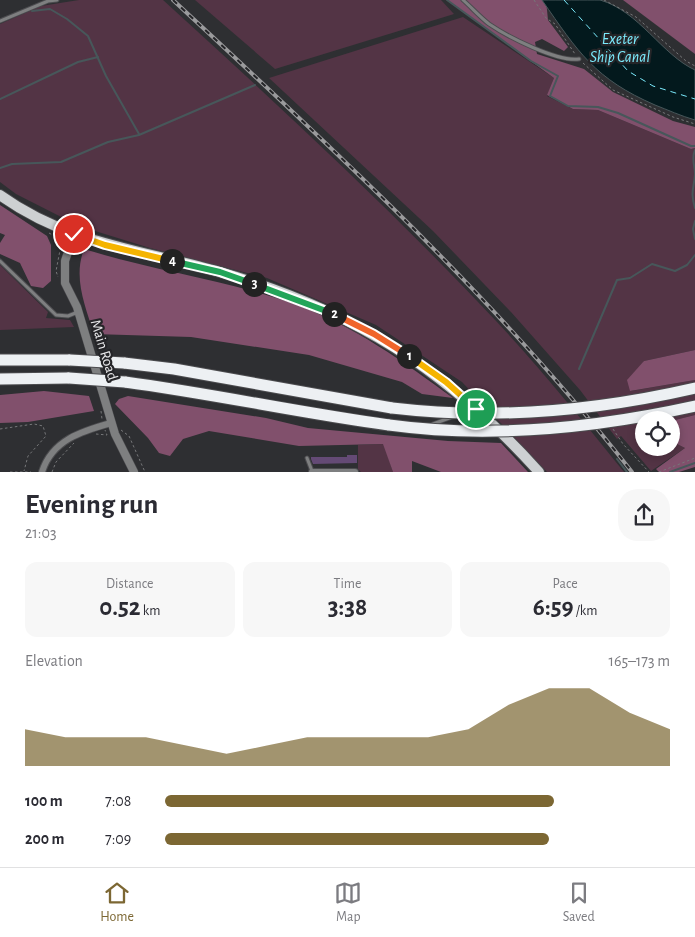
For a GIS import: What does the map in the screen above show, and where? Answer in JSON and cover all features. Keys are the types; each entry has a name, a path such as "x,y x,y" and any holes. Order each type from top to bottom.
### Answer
{"highway":[{"path":"0,360 70,360 124,363 174,369 392,408 465,414 539,412 600,406 695,388"},
{"path":"0,379 69,378 126,382 389,425 460,431 541,429 611,421 695,406"}],"main road":[{"path":"0,195 32,216 74,234 118,248 220,272 318,307 352,323 398,349 446,382 476,409 538,472"}],"street":[{"name":"Main Road","path":"74,234 63,272 65,283 78,312 112,423 134,472"},
{"path":"42,472 51,453 72,436 112,423"},
{"path":"312,472 355,472"}],"lane":[{"path":"0,21 48,1 56,0"},
{"path":"463,0 490,24 530,46 570,60 579,59"},
{"path":"0,261 56,315 68,316 78,312"},
{"path":"434,424 476,409"},
{"path":"307,458 312,472"}],"path":[{"path":"534,0 546,18 555,24 579,59 613,90 673,117 695,124"},
{"path":"604,0 636,17 686,62 695,66"},
{"path":"49,233 56,237 61,246 56,270 60,284"},
{"path":"609,423 623,444 649,472"},
{"path":"0,429 34,424 43,426 46,436 28,456 24,471"},
{"path":"120,430 129,436 145,472"},
{"path":"93,435 107,435"},
{"path":"52,472 64,451 80,439"},
{"path":"659,472 695,458"},
{"path":"10,472 31,472"}],"shaded area":[{"path":"79,0 163,0 333,158 457,280 530,359 624,472 547,472 462,382 376,325 267,278 150,248 79,226 16,194 0,182 0,24 41,6"},
{"path":"195,0 441,0 454,14 275,69"},
{"path":"447,0 546,0 548,20 568,47 564,51 542,39 535,42 537,54 584,69 613,92 673,121 695,127 695,148 691,149 598,110 573,109 547,95 554,78"},
{"path":"623,0 695,0 695,54"},
{"path":"463,17 554,78 547,96 573,109 598,110 691,149 695,148 695,350 644,361 631,391 695,380 695,415 680,419 680,411 635,411 635,452 621,436 617,439 580,390 511,312 433,231 269,78"},
{"path":"0,205 47,236 51,245 51,281 43,288 31,286 20,263 0,254 0,243 5,235 0,233"},
{"path":"84,249 137,264 271,296 318,313 378,346 453,398 422,394 402,382 309,355 191,337 94,334 80,281 81,260"},
{"path":"0,265 48,312 46,318 70,320 74,327 0,330"},
{"path":"695,350 695,380 630,391 627,380 644,361"},
{"path":"44,391 89,396 94,411 28,422 0,423 0,395"},
{"path":"128,396 266,418 308,428 448,441 501,443 528,472 441,472 412,461 412,472 393,472 383,444 299,446 209,431 183,439 170,456 159,453 148,438 115,404 119,399"},
{"path":"695,415 695,467 679,472 659,472 656,469 674,456 680,456 680,452 685,448 680,446 680,419"},
{"path":"384,444 393,472 361,472 358,469 358,445"},
{"path":"638,456 673,456 651,471"}],"water":[{"name":"Exeter Ship Canal","path":"542,0 600,0 627,13 672,54 695,70 695,120 634,95 602,74 566,35"}],"building":[{"path":"347,455 357,455 357,463 313,464 311,459 311,457 347,457"}],"waterway":[{"path":"447,0 531,61 558,76 550,96 568,106 598,107 618,113 691,146 695,146"},
{"path":"32,11 50,9 67,19 88,36 106,76 139,134"},
{"path":"0,99 78,62 98,57"},
{"path":"0,168 12,164 61,162 108,142 139,135 255,85"},
{"path":"695,150 693,159 695,208"},
{"path":"695,221 693,229 695,239"},
{"path":"579,369 617,280 630,278 652,264 675,271 687,265 695,255"},
{"path":"617,459 627,472"},
{"path":"670,472 695,463"}],"ferry route":[{"path":"564,0 628,71 653,86 695,99"}],"railway":[{"path":"173,0 412,227 526,346 632,472"}],"route":[{"path":"74,234 105,245 220,272 318,307 374,334 398,349 446,382 464,396 476,409"}]}
